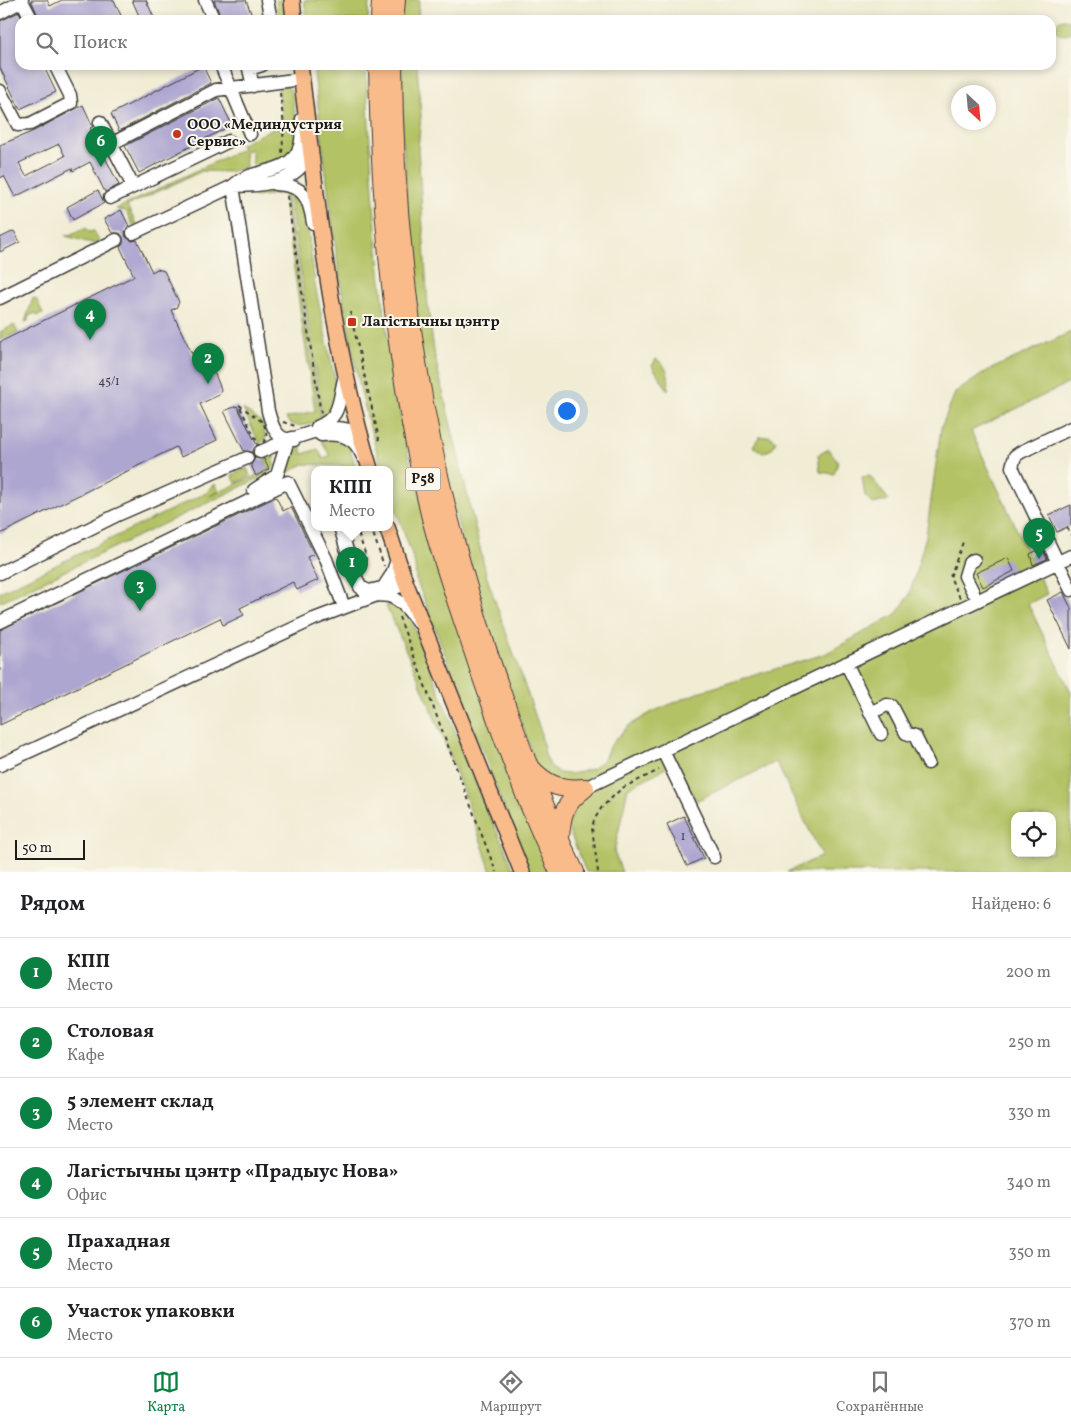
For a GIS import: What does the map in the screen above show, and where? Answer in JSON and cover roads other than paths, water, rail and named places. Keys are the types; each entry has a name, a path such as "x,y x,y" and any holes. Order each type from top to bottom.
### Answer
{"highway":[{"path":"380,15 381,0"},
{"path":"394,15 396,0"},
{"name":"Р58","path":"378,70 385,243 397,340 420,468 446,569 508,756 559,872"},
{"name":"Р58","path":"393,70 398,214 412,335 434,463 468,592 528,765 575,872"},
{"path":"528,765 541,779 552,786 568,790 586,788"},
{"path":"560,841 562,814 574,796 586,788"}],"main road":[{"path":"292,0 294,15"},
{"path":"301,72 330,300 345,376 352,402 366,438 369,466"},
{"path":"387,531 422,627 522,872"}],"street":[{"path":"205,0 212,15"},
{"path":"267,0 270,15"},
{"path":"0,13 22,1 29,15"},
{"path":"0,90 18,125 30,124 71,103 70,95 58,70"},
{"path":"224,70 250,134"},
{"path":"249,70 253,86"},
{"path":"111,144 216,90 278,82 301,72"},
{"path":"133,233 233,186 245,176 272,170 290,162 300,147 301,122 305,108"},
{"path":"100,122 134,186"},
{"path":"110,198 229,141"},
{"path":"233,186 289,179 306,163 311,151"},
{"path":"272,170 289,179 311,184 316,191"},
{"path":"289,179 306,198 313,223 322,238"},
{"path":"233,186 268,411 276,433 288,440 324,435 342,436 358,445 368,466"},
{"path":"0,298 116,240"},
{"path":"288,440 328,423 340,405 345,376"},
{"path":"260,449 288,440 344,417 352,402"},
{"path":"321,426 341,426 366,438"},
{"path":"1071,428 1021,452 1013,461 1012,467 1071,590"},
{"path":"0,614 268,482 279,472 288,440"},
{"path":"0,573 115,516 247,458"},
{"path":"0,622 288,482 311,529"},
{"path":"312,531 326,559 344,607"},
{"path":"342,531 369,591 381,591 401,602 422,627"},
{"path":"586,788 1071,556"},
{"path":"381,591 392,574 397,560"},
{"path":"973,592 960,569 974,560"},
{"path":"0,765 314,619 381,591 406,584"},
{"path":"846,663 880,734"},
{"path":"870,713 887,705 892,706 906,733 915,736 928,763"},
{"path":"663,751 714,857"}],"place":[{"name":"ООО «Мединдустрия Сервис»","path":"177,134"},
{"name":"Участок упаковки","path":"101,167"},
{"name":"Лагістычны цэнтр","path":"352,322"},
{"name":"Лагістычны цэнтр «Прадыус Нова»","path":"90,340"},
{"name":"Столовая","path":"208,384"},
{"name":"Прахадная","path":"1039,559"},
{"name":"КПП","path":"352,588"},
{"name":"5 элемент склад","path":"140,611"}]}
